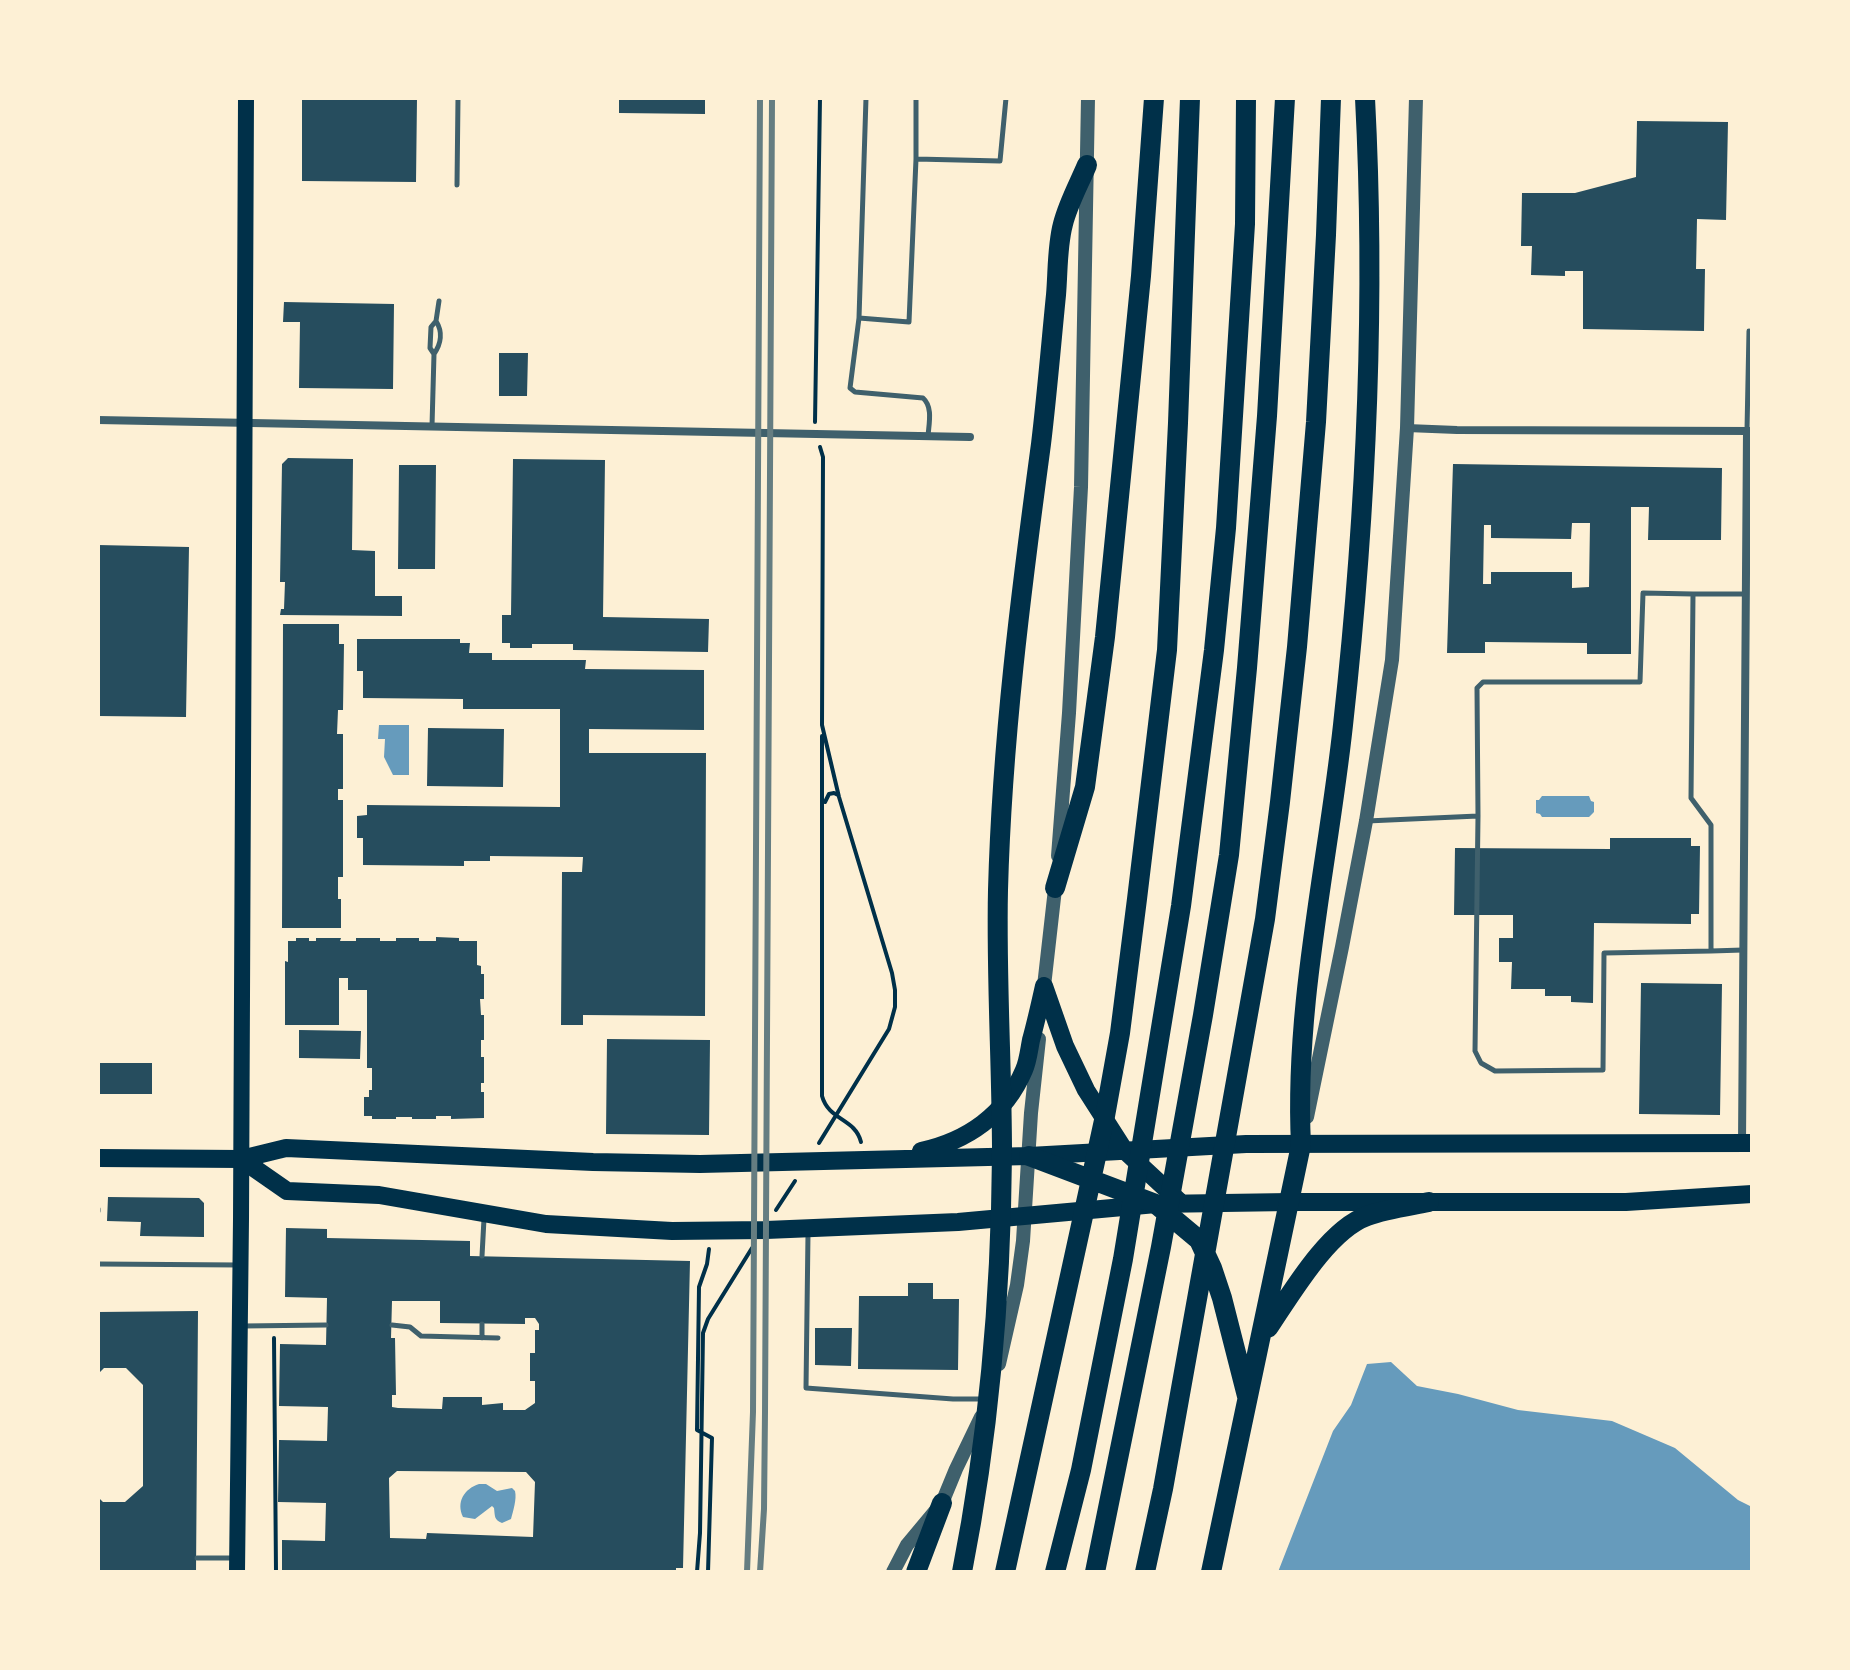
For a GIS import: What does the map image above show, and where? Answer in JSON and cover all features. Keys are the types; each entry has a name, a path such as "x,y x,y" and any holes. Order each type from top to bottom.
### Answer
{"highway":[{"path":"1055,888 1085,787 1101,666 1141,276 1154,98"},
{"path":"1005,1572 1105,1116 1120,1033 1137,899 1167,650 1190,98"},
{"path":"1055,1572 1081,1470 1123,1259 1181,906 1214,650 1226,528 1245,224 1246,98"},
{"path":"1095,1572 1161,1247 1229,855 1267,416 1285,98"},
{"path":"1145,1572 1163,1489 1265,919 1307,539 1319,386 1331,98"},
{"path":"1211,1572 1301,1145 1299,1107 1306,998 1343,728 1359,551 1369,345 1365,98"},
{"path":"962,1572 986,1417 996,1304 1001,1190 998,892 1002,789 1011,683 1047,391 1062,225 1087,165"},
{"path":"875,1160 945,1145 972,1132 990,1118 1005,1102 1025,1069 1044,986"},
{"path":"1044,986 1073,1065 1086,1090 1125,1151 1181,1203"},
{"path":"98,1158 241,1159 286,1148 626,1163 754,1163 1029,1156 1246,1144 1747,1143"},
{"path":"1029,1156 1156,1204 1199,1240 1222,1298 1248,1399"},
{"path":"241,1159 287,1191 379,1195 546,1224 709,1231 958,1222 1181,1203 1626,1202 1752,1194"},
{"path":"1261,1338 1308,1269 1334,1238 1365,1216 1429,1202"},
{"path":"916,1572 942,1503"}],"main road":[{"path":"237,1565 246,98"}],"street":[{"path":"893,1572 907,1545 942,1503 990,1399 1017,1285 1069,713 1080,512 1088,98"},
{"path":"1301,1145 1366,821 1392,660 1407,428 1416,98"},
{"path":"98,420 970,437"},
{"path":"1407,428 1749,431 1743,950 1747,1143"}],"lane":[{"path":"457,185 458,98"},
{"path":"866,98 859,318 849,385 855,392 923,398 930,409 928,436"},
{"path":"859,318 909,322 916,98"},
{"path":"916,159 1000,161 1006,98"},
{"path":"434,354 430,348 431,327 436,321 439,301"},
{"path":"432,427 434,354 439,347 441,328 436,321"},
{"path":"1749,331 1749,431"},
{"path":"1743,950 1604,953 1603,1070 1495,1071 1481,1063 1475,1051 1477,688 1483,682 1640,682 1643,593 1746,594"},
{"path":"1693,594 1691,798 1711,825 1711,951"},
{"path":"1366,821 1478,814"},
{"path":"482,1256 485,1214"},
{"path":"808,1229 806,1388 990,1399"},
{"path":"98,1264 240,1265"},
{"path":"482,1324 482,1338"},
{"path":"239,1326 326,1325"},
{"path":"392,1325 410,1327 421,1336 498,1338"},
{"path":"197,1558 237,1565"}],"path":[{"path":"814,409 820,98"},
{"path":"820,446 823,457 822,1096 827,1109 864,1135"},
{"path":"822,725 839,797 831,793 825,800 822,831"},
{"path":"708,1253 699,1287 697,1430 712,1438 708,1572"},
{"path":"274,1335 276,1572"}],"water":[{"path":"379,725 409,725 409,775 393,775 384,757 385,739 378,739"},
{"path":"1542,796 1589,796 1594,802 1594,812 1589,817 1542,817 1536,813 1536,800"},
{"path":"1391,1362 1417,1386 1518,1410 1612,1421 1675,1448 1738,1500 1752,1507 1752,1572 1278,1572 1333,1431 1351,1405 1367,1364"},
{"path":"486,1484 497,1491 512,1488 515,1491 511,1519 499,1522 492,1506 475,1519 463,1517 460,1506 463,1497 469,1489"}],"building":[{"path":"302,98 417,98 416,182 302,181"},
{"path":"619,98 705,98 705,114 619,113"},
{"path":"1637,121 1728,122 1726,220 1697,219 1696,269 1705,269 1704,331 1583,329 1583,271 1565,271 1565,276 1531,275 1532,246 1521,246 1522,193 1575,193 1636,177"},
{"path":"284,302 394,304 393,389 299,388 300,322 283,322"},
{"path":"499,353 528,353 527,396 499,396"},
{"path":"288,458 353,459 352,550 375,551 375,596 402,596 402,616 280,615 281,609 284,609 285,582 280,582 282,464"},
{"path":"513,459 605,460 603,617 709,619 708,652 573,650 573,644 532,644 532,648 510,648 510,643 502,643 502,615 511,615"},
{"path":"1453,464 1722,468 1721,540 1648,540 1649,507 1631,507 1631,654 1587,654 1587,643 1485,642 1485,653 1447,653","holes":["1572,523 1590,523 1589,587 1572,588 1572,572 1491,572 1491,584 1483,584 1484,525 1491,525 1491,538 1571,539"]},
{"path":"399,465 436,465 435,569 398,569"},
{"path":"98,545 189,547 186,717 98,716"},
{"path":"283,624 339,624 339,644 344,644 343,710 338,710 337,734 343,734 343,789 338,789 338,800 343,800 343,877 338,877 341,928 282,928"},
{"path":"357,639 460,639 460,643 470,643 469,653 492,653 492,660 586,660 585,669 704,670 704,730 589,729 589,753 706,753 705,1016 583,1015 583,1025 561,1025 562,872 582,872 583,857 490,856 490,861 464,861 464,866 363,865 363,838 357,838 357,816 367,815 367,805 560,807 560,709 463,709 463,699 363,698 363,671 357,671"},
{"path":"428,728 504,729 503,787 427,786"},
{"path":"1610,838 1691,838 1691,846 1700,846 1699,914 1691,914 1691,924 1594,923 1593,1003 1571,1002 1571,996 1545,996 1545,989 1511,989 1512,962 1499,962 1499,938 1513,938 1513,915 1454,915 1455,848 1610,849"},
{"path":"436,937 477,941 477,965 481,966 481,974 484,974 484,999 480,999 481,1015 484,1015 481,1057 484,1057 484,1083 481,1083 481,1092 484,1092 484,1118 436,1116 436,1119 372,1119 372,1116 364,1116 364,1097 369,1097 369,1090 372,1090 372,1068 367,1068 367,990 348,990 348,978 339,978 339,1025 285,1025 288,941 296,941 296,938 309,938 309,941 316,941 316,938 356,941 356,938 380,938 380,941 396,941 396,938 419,938 419,941 436,941"},
{"path":"1641,983 1722,984 1720,1115 1639,1114"},
{"path":"299,1030 361,1031 360,1059 299,1058"},
{"path":"607,1039 710,1040 709,1135 606,1134"},
{"path":"98,1063 152,1063 152,1094 98,1094"},
{"path":"108,1197 199,1198 204,1203 204,1237 140,1236 141,1222 107,1221"},
{"path":"286,1228 327,1229 327,1238 470,1241 470,1256 690,1261 683,1568 676,1568 676,1572 282,1572 282,1540 325,1541 326,1503 278,1502 279,1440 327,1441 328,1407 279,1406 280,1344 326,1345 327,1298 285,1297","holes":["392,1301 440,1301 440,1323 525,1324 525,1318 535,1318 539,1330 535,1330 535,1353 530,1353 530,1381 535,1381 535,1403 525,1410 503,1410 503,1403 482,1405 482,1397 443,1397 442,1409 392,1407 392,1395 396,1395 395,1338 391,1338","397,1471 526,1472 535,1482 533,1537 427,1533 426,1539 390,1538 389,1478"]},
{"path":"908,1283 933,1283 933,1299 959,1299 958,1370 858,1369 859,1296 908,1296"},
{"path":"198,1311 196,1572 98,1572 98,1497 103,1502 125,1502 143,1486 143,1385 126,1368 104,1368 98,1374 98,1312"},
{"path":"815,1328 852,1328 851,1366 815,1365"}],"railway":[{"path":"747,1572 753,1412 760,98"},
{"path":"760,1572 765,1412 772,98"}]}
